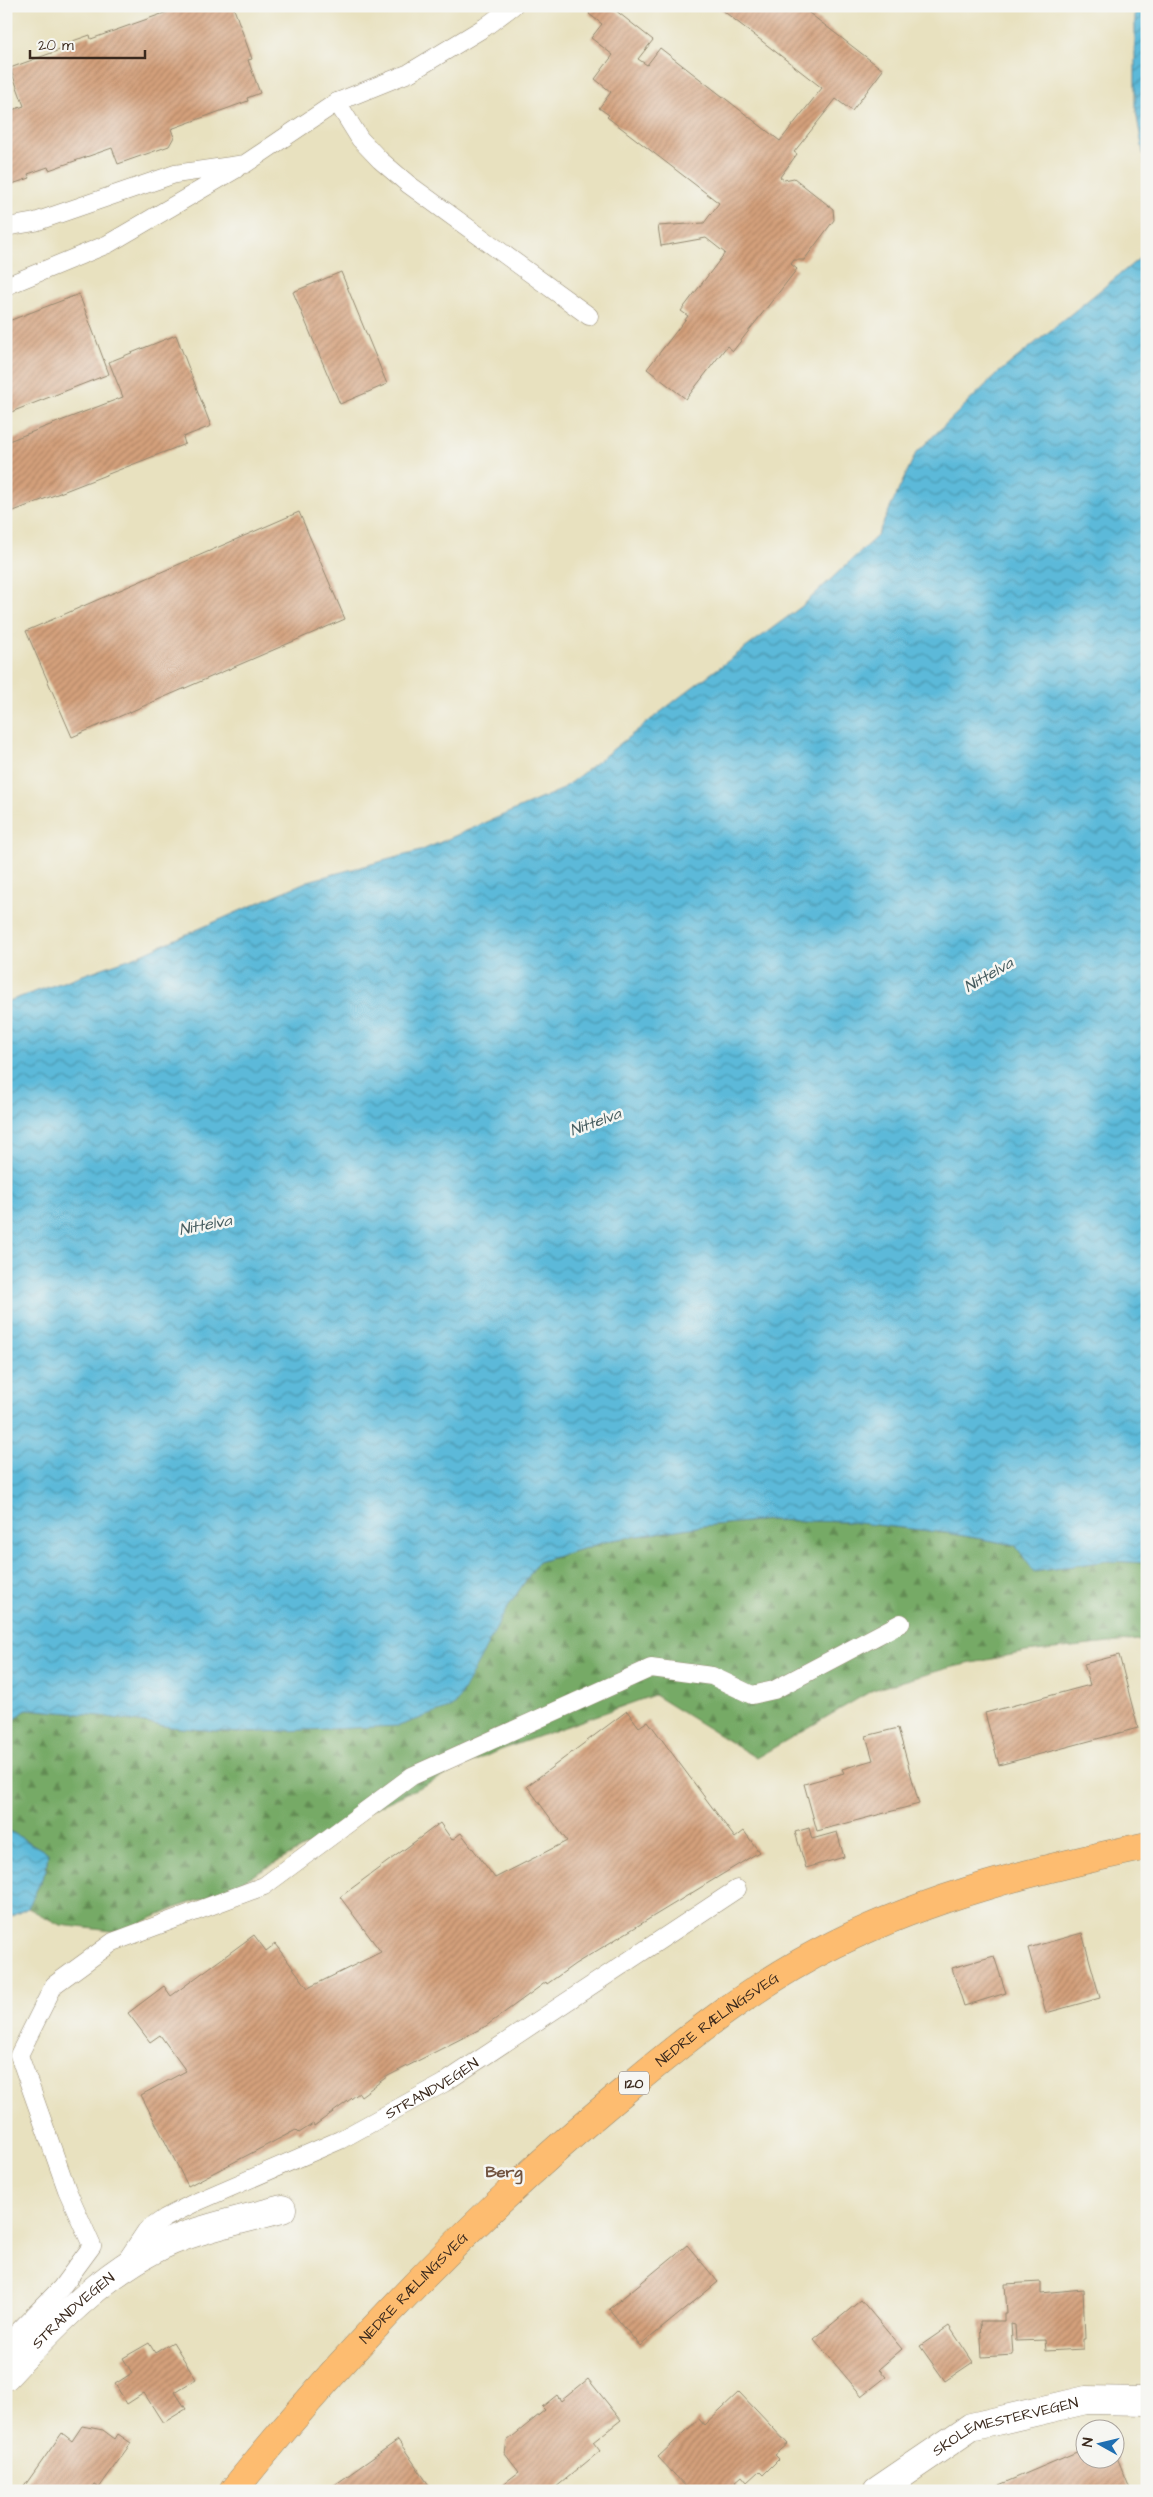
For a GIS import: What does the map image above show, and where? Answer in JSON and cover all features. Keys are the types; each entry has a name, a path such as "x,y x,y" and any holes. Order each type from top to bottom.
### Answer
{"main road":[{"name":"NEDRE RÆLINGSVEG","path":"234,2491 332,2373 428,2272 504,2197 647,2072 744,1999 831,1946 929,1903 980,1886 1042,1869 1147,1846"}],"street":[{"name":"STRANDVEGEN","path":"6,2376 73,2308 122,2268 181,2237 282,2209"},
{"name":"SKOLEMESTERVEGEN","path":"878,2491 971,2427 1086,2400 1147,2401"}],"lane":[{"path":"6,286 108,244 245,164 337,102 409,73 485,27 513,6"},
{"path":"337,102 360,138 380,160 408,184 589,316"},
{"path":"6,227 36,222 175,174 245,164"},
{"path":"6,2344 61,2288 92,2246 66,2190 19,2055 54,1985 113,1942 264,1886 412,1776 651,1668 712,1676 752,1695 774,1690 901,1623"},
{"name":"STRANDVEGEN","path":"122,2268 146,2230 165,2218 192,2204 340,2140 444,2083 737,1889"}],"green space":[{"path":"768,1520 849,1522 947,1533 1015,1545 1035,1572 1106,1561 1147,1563 1147,1639 1026,1652 948,1668 873,1690 756,1758 654,1695 495,1752 373,1809 223,1892 178,1907 120,1932 60,1925 28,1908 46,1870 48,1853 6,1829 6,1727 26,1709 101,1716 170,1727 239,1733 506,1610 538,1562 612,1540 703,1526"}],"water":[{"path":"1135,6 1147,6 1147,176 1135,105"},
{"name":"Nittelva","path":"1147,249 1147,1563 1106,1561 1034,1572 1015,1545 947,1533 849,1522 768,1520 703,1526 612,1540 538,1562 506,1610 455,1706 399,1726 239,1733 170,1727 101,1716 27,1709 6,1727 6,1002 137,956 308,881 420,851 561,790 690,689 801,607 877,536 916,453 997,374 1146,253"},
{"path":"6,1829 48,1853 46,1870 28,1908 6,1919"}],"building":[{"path":"184,6 233,6 252,59 248,60 260,93 247,98 248,101 171,129 174,137 169,146 118,164 112,148 49,170 48,167 28,174 30,178 6,186 6,112 24,106 10,68 68,47 67,43 90,35 91,39"},
{"path":"594,6 610,6 653,40 638,59 647,65 660,48 780,141 822,88 717,6 800,6 883,70 852,111 836,99 794,152 797,154 780,177 784,180 794,178 833,209 834,220 804,260 794,260 791,264 797,269 733,351 727,346 686,399 647,369 688,316 681,311 725,253 706,238 661,246 658,226 704,223 719,203 607,117 609,115 599,108 611,92 595,79 613,55 591,38 602,24 589,14"},
{"path":"341,272 387,384 340,404 293,292"},
{"path":"79,294 109,374 6,414 6,322"},
{"path":"176,335 211,426 183,437 185,444 6,514 6,442 123,397 109,362"},
{"path":"299,512 345,619 72,737 26,631"},
{"path":"1119,1655 1138,1728 999,1765 985,1713 1090,1685 1084,1664"},
{"path":"627,1711 639,1727 648,1721 735,1838 744,1831 759,1852 575,1964 547,1984 546,1982 486,2026 388,2076 361,2096 359,2093 314,2126 313,2124 299,2133 296,2130 188,2186 141,2095 186,2071 160,2035 150,2042 128,2013 164,1986 171,1996 254,1935 266,1951 275,1944 308,1988 381,1952 340,1897 440,1823 452,1840 461,1833 495,1878 567,1841 527,1786"},
{"path":"898,1728 919,1804 817,1831 804,1784 844,1773 842,1769 873,1760 866,1736"},
{"path":"809,1828 812,1839 837,1832 844,1857 806,1868 795,1832"},
{"path":"1082,1933 1100,1998 1046,2013 1028,1948"},
{"path":"994,1956 1006,1993 964,2006 952,1968"},
{"path":"687,2245 718,2282 640,2346 609,2309"},
{"path":"1041,2282 1041,2293 1083,2289 1085,2339 1083,2339 1083,2349 1046,2351 1045,2340 1016,2341 1015,2325 1011,2324 1013,2355 982,2357 980,2321 1004,2321 1004,2313 1007,2313 1005,2284"},
{"path":"861,2300 902,2349 879,2369 886,2377 862,2396 814,2339"},
{"path":"949,2326 973,2362 945,2381 920,2346"},
{"path":"173,2342 196,2379 175,2392 186,2409 163,2423 144,2393 127,2404 115,2384 132,2373 123,2358 149,2343 155,2353"},
{"path":"588,2379 621,2420 593,2442 600,2451 555,2488 557,2491 507,2491 502,2485 519,2472 505,2454 507,2441 545,2410 542,2407 557,2395 561,2401"},
{"path":"739,2392 788,2444 775,2455 779,2459 763,2475 759,2471 747,2482 742,2476 735,2482 738,2486 733,2491 690,2491 658,2457 699,2419 704,2425"},
{"path":"82,2426 103,2430 115,2439 118,2434 131,2443 99,2488 94,2484 89,2491 27,2491 23,2488 62,2433 72,2441"},
{"path":"398,2440 433,2491 330,2491 329,2489"},
{"path":"1076,2452 1076,2470 1122,2470 1131,2491 1001,2491 999,2485"}],"district":[{"name":"Berg","path":"504,2171"}]}
